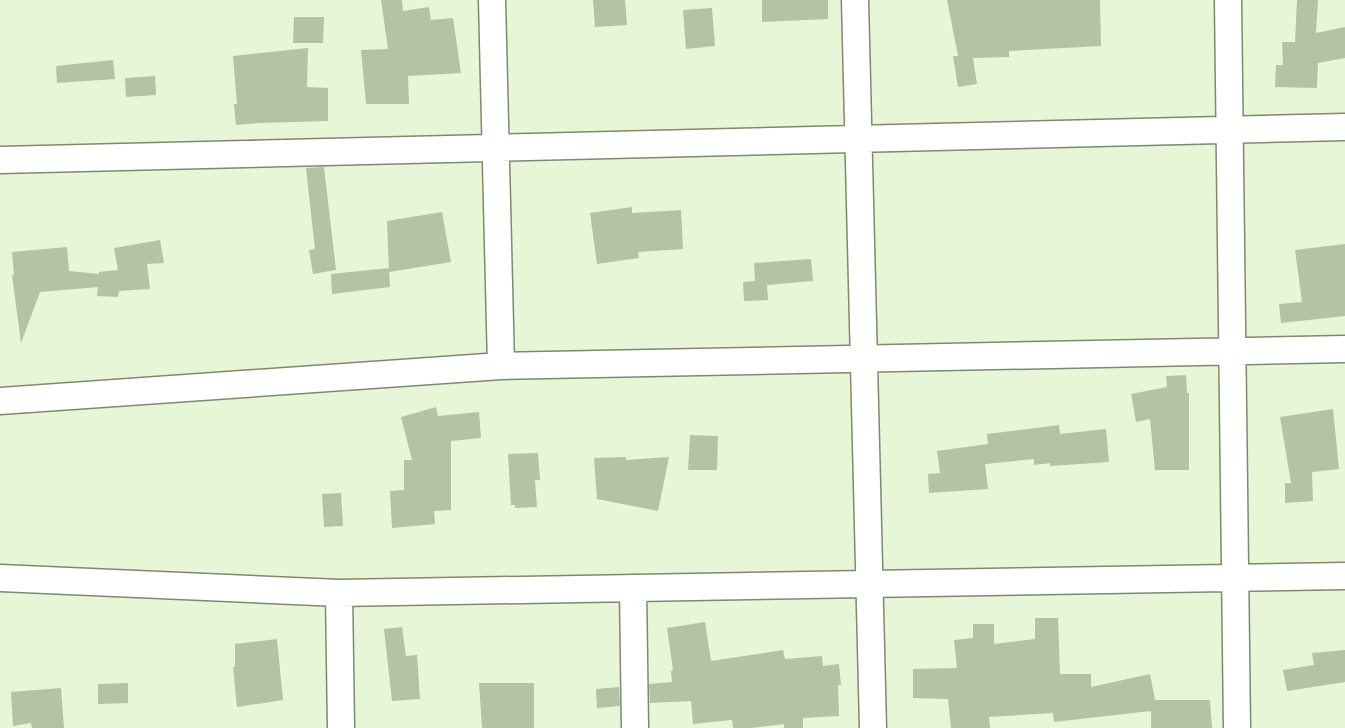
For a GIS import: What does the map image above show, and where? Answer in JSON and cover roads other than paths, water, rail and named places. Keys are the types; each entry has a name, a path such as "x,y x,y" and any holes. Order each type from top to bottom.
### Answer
{"street":[{"path":"492,0 501,366"},
{"path":"855,0 873,728"},
{"path":"1228,0 1237,728"},
{"path":"0,160 1345,127"},
{"path":"0,401 501,366 1345,349"},
{"path":"0,578 339,593 1345,576"},
{"path":"633,588 635,728"},
{"path":"339,593 341,728"}]}
